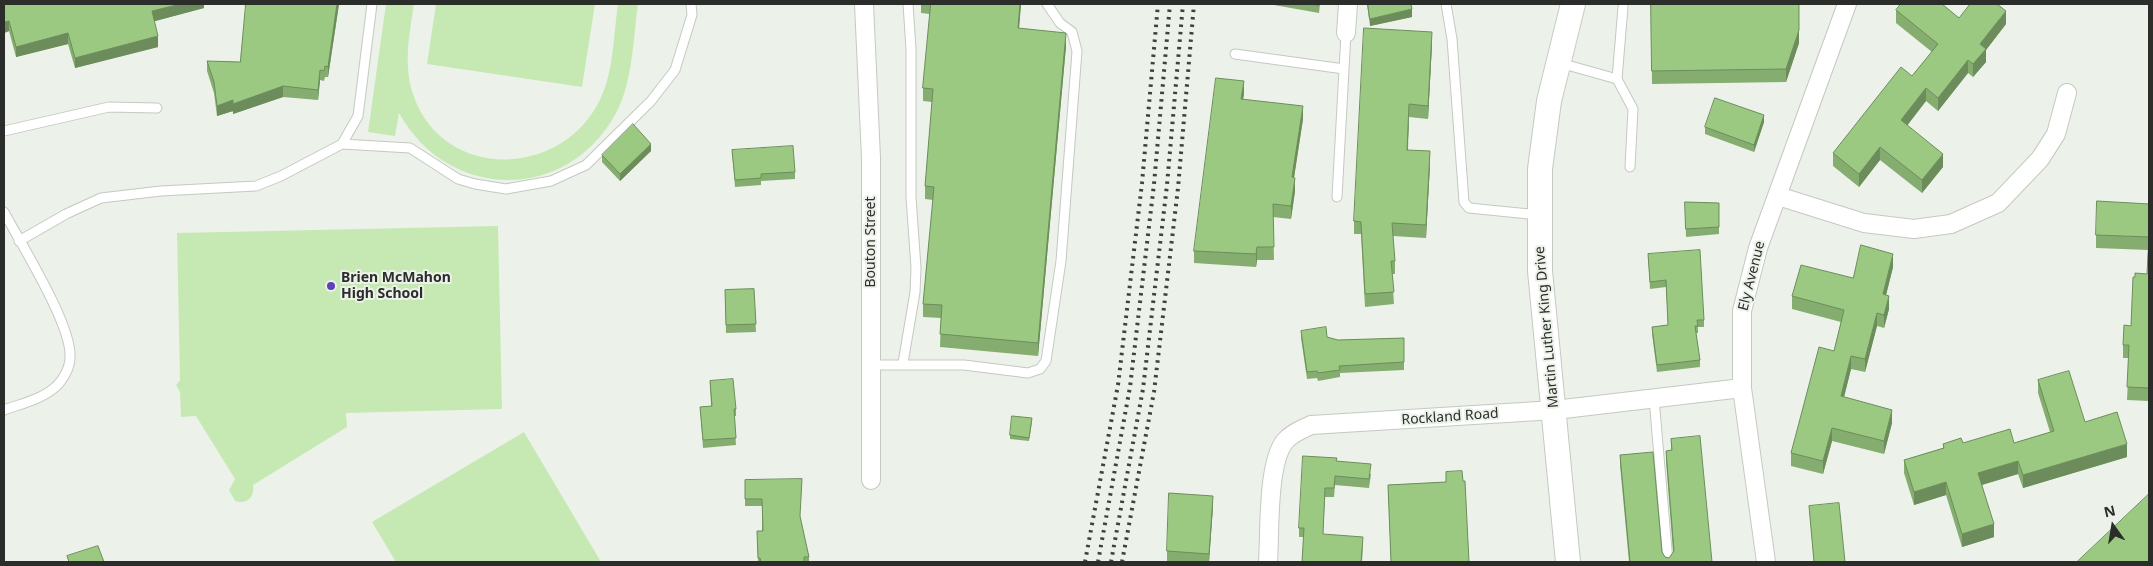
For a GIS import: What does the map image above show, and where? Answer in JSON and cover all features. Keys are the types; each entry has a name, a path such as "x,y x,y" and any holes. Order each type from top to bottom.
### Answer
{"main road":[{"name":"Martin Luther King Drive","path":"1568,562 1540,271 1540,169 1550,101 1573,4"}],"street":[{"name":"Bouton Street","path":"864,4 871,158 872,480"},
{"path":"1346,33 1348,4"},
{"name":"Ely Avenue","path":"1766,562 1742,388 1742,311 1758,248 1847,4"},
{"path":"1778,196 1864,223 1914,229 1943,226 1998,203 2040,159 2056,134 2067,92"},
{"name":"Rockland Road","path":"1268,562 1273,466 1284,442 1295,432 1311,426 1554,410 1742,388"}],"lane":[{"path":"342,144 358,116 372,4"},
{"path":"19,241 66,214 101,198 161,191 256,186 281,176 342,144 410,148 458,179 475,184 506,189 551,181 586,165 651,101 674,70 692,15 691,4"},
{"path":"903,363 915,292 916,268 911,197 911,49 908,4"},
{"path":"872,365 903,363 964,365 1028,374 1040,369 1046,361 1061,261 1077,51 1072,32 1060,23 1047,4"},
{"path":"1446,4 1452,39 1464,202 1469,208 1540,215"},
{"path":"1624,7 1616,79 1633,109 1630,167"},
{"path":"1337,197 1346,33"},
{"path":"1235,54 1344,69"},
{"path":"1558,63 1616,79"},
{"path":"4,131 109,107 157,108"},
{"path":"4,212 65,329 70,357 66,373 53,389 35,399 4,410"},
{"path":"1654,398 1668,562"}],"green space":[{"path":"386,4 414,4 408,62 414,97 429,124 449,143 474,155 501,159 528,157 554,147 578,130 602,96 610,70 618,4 638,4 629,75 621,103 615,115 593,144 567,164 537,176 506,180 475,175 446,163 420,142 399,113 395,136 368,132"},
{"path":"436,4 595,4 582,87 427,64"},
{"path":"498,226 502,409 346,413 347,427 253,485 253,493 246,501 235,501 229,490 235,479 196,416 181,417 180,392 176,385 180,380 177,233"},
{"path":"524,432 601,562 396,562 372,522"}],"building":[{"path":"4,4 181,4 152,11 158,36 75,58 68,33 16,47 9,21 4,22"},
{"path":"246,4 337,4 328,67 325,66 324,71 320,70 318,90 283,86 233,104 233,100 217,106 214,82 207,61 240,62"},
{"path":"931,4 1020,4 1018,28 1066,33 1038,343 940,334 942,305 923,304 934,187 925,186 933,89 923,88"},
{"path":"1368,4 1411,4 1412,9 1370,19"},
{"path":"1651,4 1799,4 1799,30 1786,69 1652,71"},
{"path":"1901,4 1942,4 1959,18 1970,4 1997,4 2006,11 1980,44 1986,49 1973,64 1968,60 1938,98 1926,88 1901,120 1943,154 1922,180 1880,147 1859,174 1833,153 1901,67 1912,76 1938,44 1896,10"},
{"path":"1364,28 1432,32 1428,106 1409,104 1407,150 1430,151 1426,225 1392,223 1395,261 1391,261 1394,292 1365,294 1361,222 1354,221"},
{"path":"1216,78 1244,81 1241,99 1303,106 1292,177 1295,178 1291,206 1273,204 1274,247 1257,247 1256,254 1194,251"},
{"path":"1715,98 1764,115 1754,145 1705,127"},
{"path":"633,124 651,144 620,174 602,155"},
{"path":"793,146 795,172 761,174 761,178 735,180 732,150"},
{"path":"2097,201 2149,204 2149,237 2096,235"},
{"path":"1685,202 1719,203 1719,227 1686,229"},
{"path":"2149,237 2149,388 2127,387 2129,345 2123,345 2124,325 2131,326 2133,277 2135,277 2135,273 2147,274"},
{"path":"1861,245 1893,254 1883,294 1889,296 1884,315 1877,313 1865,359 1851,356 1841,396 1892,410 1884,441 1832,428 1823,461 1791,453 1819,347 1834,351 1844,310 1792,296 1801,265 1853,278"},
{"path":"1700,250 1704,320 1697,320 1698,326 1695,326 1700,360 1657,365 1652,327 1668,325 1666,280 1650,282 1648,254"},
{"path":"754,289 756,324 726,325 725,290"},
{"path":"1326,327 1327,337 1338,340 1404,338 1404,362 1339,366 1340,370 1318,373 1317,371 1307,372 1301,331"},
{"path":"2069,371 2085,422 2117,412 2127,444 2023,475 2018,461 1978,473 1994,524 1962,534 1946,482 1914,492 1904,460 1944,448 1943,444 1961,438 1963,443 2010,429 2014,443 2054,431 2038,380"},
{"path":"733,379 736,438 703,440 700,407 712,406 710,381"},
{"path":"1012,416 1032,418 1029,438 1010,435"},
{"path":"1700,436 1712,562 1630,562 1620,455 1653,452 1662,552 1665,557 1669,558 1674,551 1666,451 1672,450 1671,439"},
{"path":"1303,456 1337,458 1336,461 1371,464 1369,479 1335,476 1334,488 1325,488 1323,534 1363,537 1361,562 1302,562 1304,528 1299,528"},
{"path":"1462,471 1463,481 1465,481 1469,562 1391,562 1388,485 1446,482 1446,472"},
{"path":"802,479 800,516 809,557 804,557 804,562 761,562 760,558 758,558 757,531 763,531 762,499 745,499 745,480"},
{"path":"1169,493 1213,496 1209,554 1167,551"},
{"path":"2149,494 2149,562 2077,562"},
{"path":"1839,503 1845,562 1814,562 1809,506"},
{"path":"98,546 104,562 69,562 67,556"}],"railway":[{"path":"1085,562 1118,385 1142,183 1158,4"},
{"path":"1098,562 1130,387 1154,184 1170,4"},
{"path":"1111,562 1143,389 1167,185 1183,4"},
{"path":"1122,562 1154,392 1178,188 1194,4"}],"place":[{"name":"Brien McMahon High School","path":"331,286"}]}
